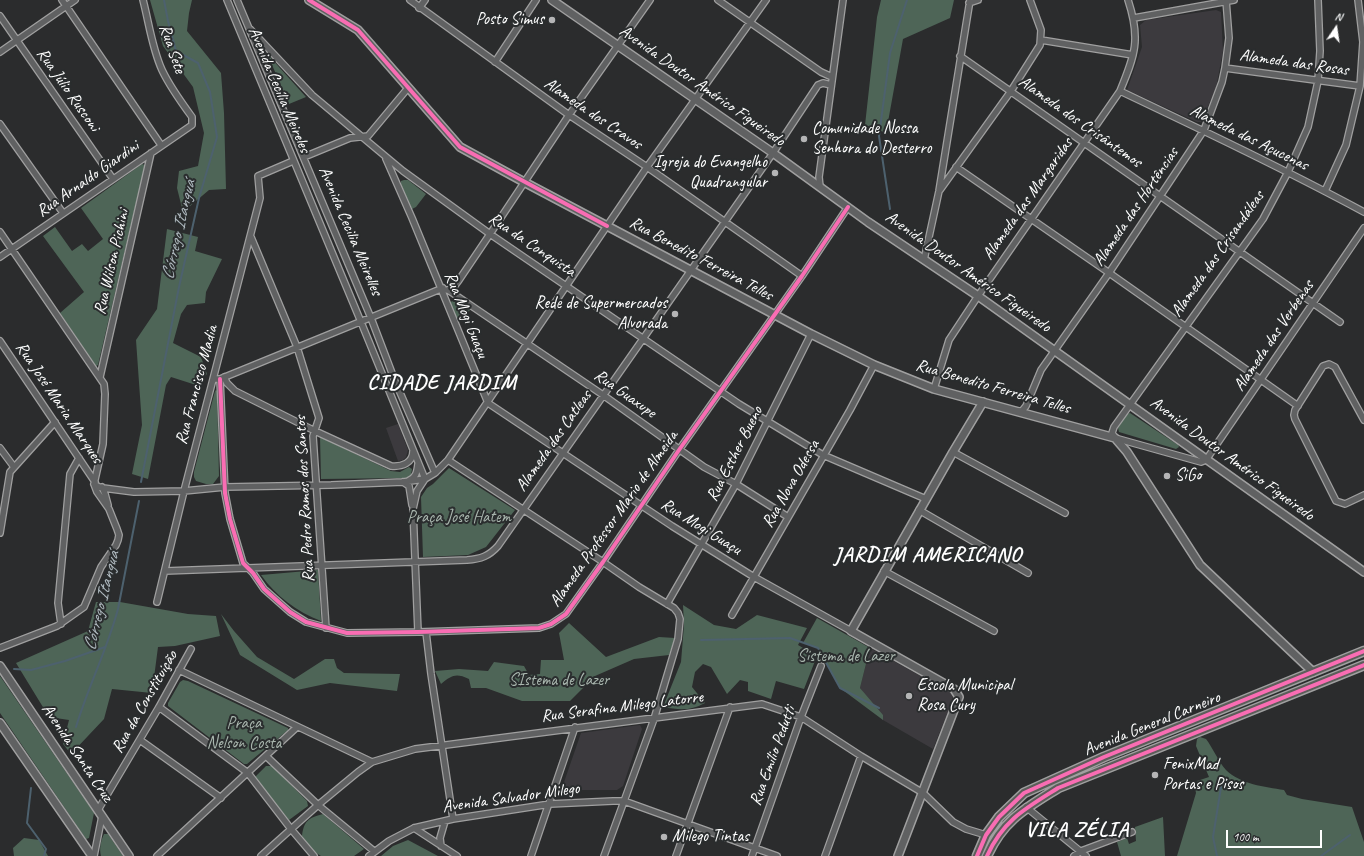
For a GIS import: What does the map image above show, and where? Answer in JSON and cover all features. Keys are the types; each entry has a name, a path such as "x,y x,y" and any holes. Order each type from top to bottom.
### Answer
{"main road":[{"name":"Rua Benedito Ferreira Telles","path":"309,0 358,30 460,147 524,182 774,315 874,365 934,389 1115,438"},
{"name":"Avenida Doutor Américo Figueiredo","path":"552,0 924,260 978,296 1364,572"},
{"path":"898,856 959,697 954,689 851,631 884,571 983,402"},
{"path":"1115,438 1127,452 1200,565 1313,672 1332,678"},
{"name":"Avenida General Carneiro","path":"977,856 986,835 999,817 1024,793 1104,757 1364,651"},
{"path":"1302,677 1305,664"},
{"name":"Avenida General Carneiro","path":"987,856 994,841 1010,820 1026,807 1058,788 1364,665"},
{"name":"Avenida Santa Cruz","path":"0,666 129,856"},
{"path":"0,723 93,856"}],"street":[{"path":"62,0 161,145"},
{"path":"0,52 75,0"},
{"name":"Rua Sete","path":"143,0 150,32 161,68 167,81 192,118 192,124"},
{"name":"Alameda dos Cravos","path":"410,0 570,115 802,276"},
{"path":"420,8 425,0"},
{"path":"495,62 536,0"},
{"path":"440,290 448,290 453,288 459,280 524,182 650,0"},
{"path":"718,0 821,72 832,77"},
{"path":"98,494 100,489 103,488 130,492 184,491 224,487 317,486 403,482 425,479 435,473 448,460 488,403 527,343 647,168 766,0"},
{"path":"820,187 819,177 843,0"},
{"path":"924,260 939,191 970,1 978,0"},
{"path":"939,191 1011,90 1037,50 1041,40 1041,30 1030,0"},
{"name":"Alameda das Margaridas","path":"934,389 949,340 1120,91 1133,55 1135,44 1134,18 1128,0"},
{"path":"1134,18 1234,0"},
{"name":"Alameda das Crisandáleas","path":"1115,438 1112,433 1114,427 1263,219 1288,172 1308,127 1318,81 1320,51 1318,0"},
{"path":"1325,191 1346,145 1360,86 1363,42 1358,0"},
{"name":"Avenida Cecilia Meirelles","path":"228,2 237,1 250,29 371,318 395,381 435,473"},
{"name":"Alameda das Hortências","path":"1019,411 1022,411 1026,406 1041,370 1109,273 1204,130 1226,68 1229,38 1226,1"},
{"name":"Avenida Cecília Meireles","path":"228,2 414,449 425,479"},
{"name":"Rua Júlio Rusconi","path":"0,16 113,179"},
{"name":"Rua da Conquista","path":"250,29 312,95 386,158 490,234 767,422 823,456 926,499"},
{"path":"1041,40 1133,55"},
{"name":"Alameda dos Crisântemos","path":"960,56 1011,90 1084,144 1340,322"},
{"name":"Alameda das Rosas","path":"1226,68 1360,86"},
{"path":"818,85 822,78 821,72"},
{"path":"818,85 822,83 831,85"},
{"name":"Alameda das Catleas","path":"165,571 416,562 483,558 493,552 773,153 818,85"},
{"path":"304,157 350,138 368,136 408,88"},
{"name":"Alameda das Açucenas","path":"1120,91 1204,130 1364,212"},
{"path":"0,124 63,213"},
{"name":"Rua Arnaldo Giardini","path":"0,257 192,124"},
{"name":"Rua Wilson Pichini","path":"100,377 151,153"},
{"name":"Rua Mogi Guaçu","path":"386,158 488,403 672,526 754,576 851,631"},
{"name":"Rua Francisco Madia","path":"157,602 184,491 219,378 260,198 258,176 294,161"},
{"path":"956,167 1298,406"},
{"path":"399,187 399,178 403,171"},
{"path":"942,173 944,176 949,177"},
{"name":"Alameda Professor Mario de Almeida","path":"219,378 224,493 243,563 264,589 290,612 306,622 347,633 539,628 551,624 566,614 720,391 802,276 848,207"},
{"name":"Alameda das Verbenas","path":"1206,460 1364,228"},
{"path":"0,232 104,384 106,394 102,444 94,482"},
{"name":"Rua Pedro Ramos dos Santos","path":"251,237 297,347 318,418 314,436 326,628"},
{"path":"219,378 450,286 459,280"},
{"name":"Rua Guaxupe","path":"448,290 603,395 704,467 736,484 788,517"},
{"name":"Rua Esther Bueno","path":"667,604 736,484 811,334"},
{"name":"Rua José Maria Marques","path":"0,341 79,458 94,482 98,494 109,509"},
{"path":"1364,420 1335,367 1329,364 1323,366 1294,415 1336,501 1345,504 1364,496"},
{"name":"Rua Nova Odessa","path":"732,615 850,410 874,365"},
{"path":"219,378 235,391 315,431 391,466 398,467 409,462 412,458 414,449"},
{"path":"0,532 10,472 55,422"},
{"name":"Rua Benedito Ferreira Telles","path":"1115,438 1201,462 1206,460"},
{"path":"0,448 14,467"},
{"path":"953,452 1065,513"},
{"name":"Avenida Cecília Meireles","path":"403,482 413,478 417,473 417,457"},
{"path":"61,624 58,603 70,474 79,458"},
{"path":"448,460 639,587 674,608 678,613 680,620 678,639 654,718 604,856"},
{"path":"413,509 417,492 425,479"},
{"name":"Rua José Maria Marques","path":"0,648 61,624 84,607 101,567 116,545 119,535 103,488 94,482"},
{"path":"403,482 409,486 413,509 418,632"},
{"path":"920,510 1028,573"},
{"path":"884,571 994,631"},
{"path":"426,632 453,819"},
{"name":"Rua da Constituição","path":"93,856 100,813 191,649"},
{"name":"Rua Emílio Pedutti","path":"752,856 801,717 821,666"},
{"path":"179,670 372,762"},
{"name":"Rua Serafina Milego Latorre","path":"261,856 318,805 372,762 415,749 575,727 762,704 801,717 922,793 953,822 966,829 986,835"},
{"path":"159,707 248,773 314,856"},
{"path":"676,856 730,707"},
{"path":"157,856 298,727"},
{"path":"531,856 575,727"},
{"path":"140,740 221,798"},
{"path":"266,756 318,805 374,851"},
{"path":"825,856 861,756"},
{"name":"Avenida Salvador Milego","path":"368,856 389,841 414,828 453,819 550,804 624,801 777,856"},
{"path":"1026,807 1086,856"},
{"path":"441,846 440,838 445,821"},
{"path":"414,828 457,856"},
{"path":"1074,856 1081,851 1132,832"}],"shaded area":[{"path":"1216,10 1221,12 1223,51 1216,88 1201,122 1197,122 1127,90 1142,47 1140,25 1146,20"},
{"path":"398,424 408,450 406,457 403,460 398,461 386,428"},
{"name":"Escola Municipal Rosa Cury","path":"870,648 951,693 953,699 933,749 883,720 860,688"},
{"path":"640,725 642,729 623,786 617,790 565,790 562,788 581,733"}],"green space":[{"path":"150,0 192,0 187,31 221,73 224,113 226,189 209,190 183,212 177,188 179,171 198,166 204,133 193,87 163,46"},
{"path":"881,0 954,0 950,18 903,39 886,133 865,125 877,17"},
{"path":"270,57 306,97 289,104 269,58"},
{"path":"142,164 145,165 98,365 96,366 60,313 84,292 43,236 55,227 72,251 82,244 88,251 103,239 81,208"},
{"path":"408,180 426,194 416,207 412,209 401,185 401,181"},
{"path":"167,229 198,237 195,251 222,259 206,292 205,303 187,305 181,314 173,343 201,357 207,374 196,385 171,377 166,385 148,479 132,474 142,425 136,340 157,309"},
{"path":"453,301 470,310 458,323 449,304"},
{"path":"216,390 219,476 213,484 206,484 196,481 194,472"},
{"path":"1130,413 1179,447 1176,449 1119,432 1118,428 1127,414"},
{"path":"320,437 391,471 400,472 409,467 412,469 411,475 407,478 321,479"},
{"name":"Praça José Hatem","path":"449,468 515,510 486,547 468,555 423,557 421,497 427,488"},
{"path":"318,570 321,621 295,608 273,590 261,575"},
{"path":"96,602 120,602 188,614 216,616 220,636 175,646 158,647 152,693 112,689 104,719 71,754 63,744 69,720 49,717 16,663 88,631"},
{"path":"683,605 714,625 736,629 757,615 807,628 798,645 817,656 804,689 776,681 771,699 748,691 748,682 740,680 727,694 711,667 703,664 695,672 692,687 705,703 685,709 663,707 681,662 684,625"},
{"path":"221,614 257,657 294,679 325,659 334,659 337,668 344,673 400,674 397,691 330,683 297,690 240,655"},
{"name":"Sistema de Lazer","path":"817,618 870,648 860,688 883,715 883,720 840,688 818,648 803,643"},
{"name":"SIstema de Lazer","path":"569,623 606,657 659,637 675,638 669,655 634,659 595,676 570,701 522,701 486,688 471,688 469,679 461,676 451,677 441,684 435,671 459,669 488,671 494,662 524,666 529,675 540,674 541,660 564,660 559,633"},
{"path":"0,676 94,813 89,838 86,839 0,713"},
{"name":"Praça Nelson Costa","path":"183,680 288,728 288,730 247,764 244,764 168,706 168,703 180,682"},
{"path":"1200,737 1206,739 1220,763 1226,770 1238,779 1269,788 1284,790 1287,795 1302,799 1352,807 1364,842 1364,856 1177,856 1196,793 1195,788 1197,781 1209,777 1196,746 1197,739"},
{"path":"266,766 272,766 307,801 308,806 289,820 255,777"},
{"path":"323,814 364,849 354,856 321,856 313,851 302,836 304,827 310,819"},
{"path":"1163,817 1165,856 1121,856 1117,842 1127,838 1129,844 1136,841 1135,827"},
{"path":"104,834 108,834 123,856 101,856 100,850"},
{"path":"24,838 39,840 48,856 14,856 13,848"},
{"path":"408,840 438,856 381,856 393,846"}],"waterway":[{"name":"Córrego Itanguá","path":"141,482 179,287 199,198 217,137 210,92 198,63 176,51 164,0"},
{"path":"890,209 879,136 890,53 907,0"},
{"name":"Córrego Itanguá","path":"76,727 114,624 139,501"},
{"path":"701,640 790,638 818,648 840,688 879,708"},
{"path":"14,669 31,670 65,661 105,647"},
{"path":"1217,856 1213,837 1222,781"},
{"name":"Córrego Itanguá","path":"31,788 27,823 46,849 44,856"},
{"path":"1321,856 1350,835"}],"cycle path":[{"path":"309,0 358,30 460,147 607,226"},
{"path":"220,379 225,493 230,519 243,563 253,573 264,589 290,612 306,622 347,633 539,628 551,624 566,614 679,450 802,276 848,207"},
{"path":"977,856 986,835 999,817 1024,793 1104,757 1364,651"},
{"path":"987,856 1000,833 1016,816 1058,788 1364,665"}],"place":[{"name":"Posto Simus","path":"552,20"},
{"name":"Comunidade Nossa Senhora do Desterro","path":"804,139"},
{"name":"Igreja do Evangelho Quadrangular","path":"775,173"},
{"name":"Rede de Supermercados Alvorada","path":"675,314"},
{"name":"SiGo","path":"1167,476"},
{"name":"Escola Municipal Rosa Cury","path":"909,696"},
{"name":"FenixMad Portas e Pisos","path":"1155,775"},
{"name":"Milego Tintas","path":"664,837"}],"district":[{"name":"CIDADE JARDIM","path":"442,383"},
{"name":"JARDIM AMERICANO","path":"928,555"},
{"name":"VILA ZÉLIA","path":"1077,830"}]}
